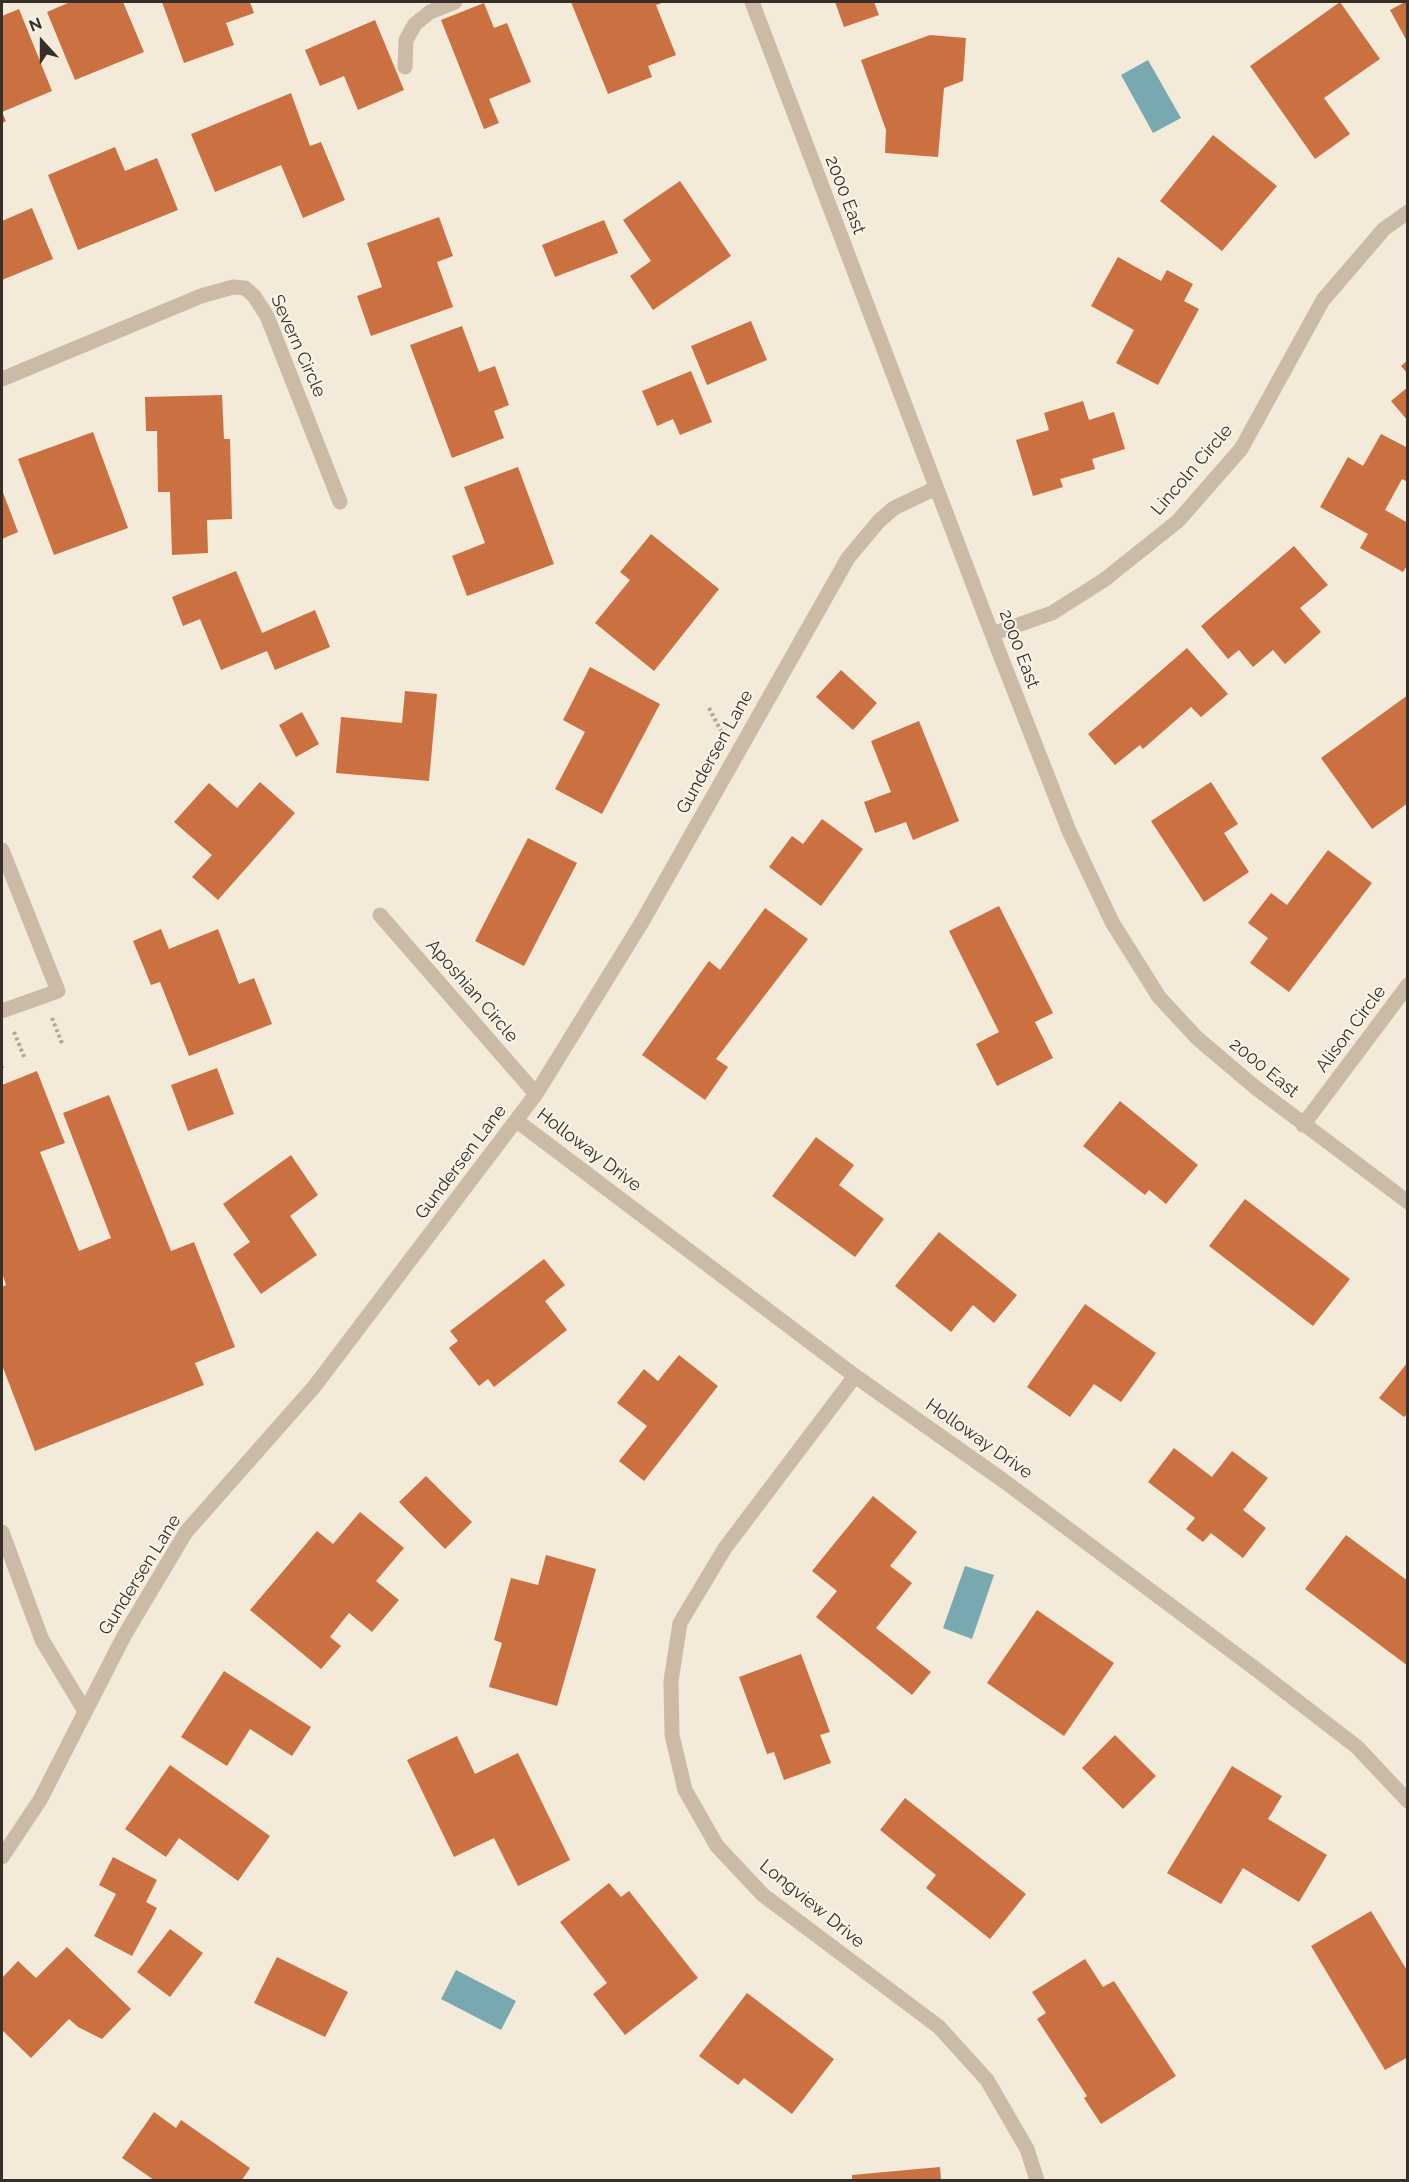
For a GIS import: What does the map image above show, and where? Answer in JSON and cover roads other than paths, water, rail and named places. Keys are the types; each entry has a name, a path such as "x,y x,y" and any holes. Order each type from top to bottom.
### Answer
{"street":[{"path":"405,67 406,40 415,24 430,12 455,2"},
{"name":"2000 East","path":"752,2 1069,831 1128,952 1160,997 1197,1038 1304,1125 1407,1202"},
{"name":"Lincoln Circle","path":"992,633 1052,613 1104,580 1178,521 1241,449 1323,300 1384,229 1407,212"},
{"name":"Severn Circle","path":"2,379 201,297 233,287 245,288 254,296 267,316 340,502"},
{"name":"Gundersen Lane","path":"2,1857 40,1800 124,1636 186,1532 314,1387 536,1094 642,922 848,558 879,520 894,508 936,488"},
{"path":"2,850 58,991 2,1011"},
{"name":"Aposhian Circle","path":"380,915 536,1094"},
{"name":"Alison Circle","path":"1304,1125 1407,986"},
{"name":"Holloway Drive","path":"517,1121 855,1376 1004,1480 1275,1684 1357,1747 1407,1801"},
{"name":"Longview Drive","path":"855,1376 725,1548 680,1623 670,1681 672,1735 685,1791 717,1846 763,1895 939,2027 987,2080 1027,2149 1036,2181"},
{"path":"2,1533 42,1640 85,1711"}],"water":[{"path":"1148,60 1181,118 1153,133 1121,75"},
{"path":"965,1566 994,1575 972,1639 943,1628"},
{"path":"456,1970 516,2001 501,2030 441,1999"}]}
